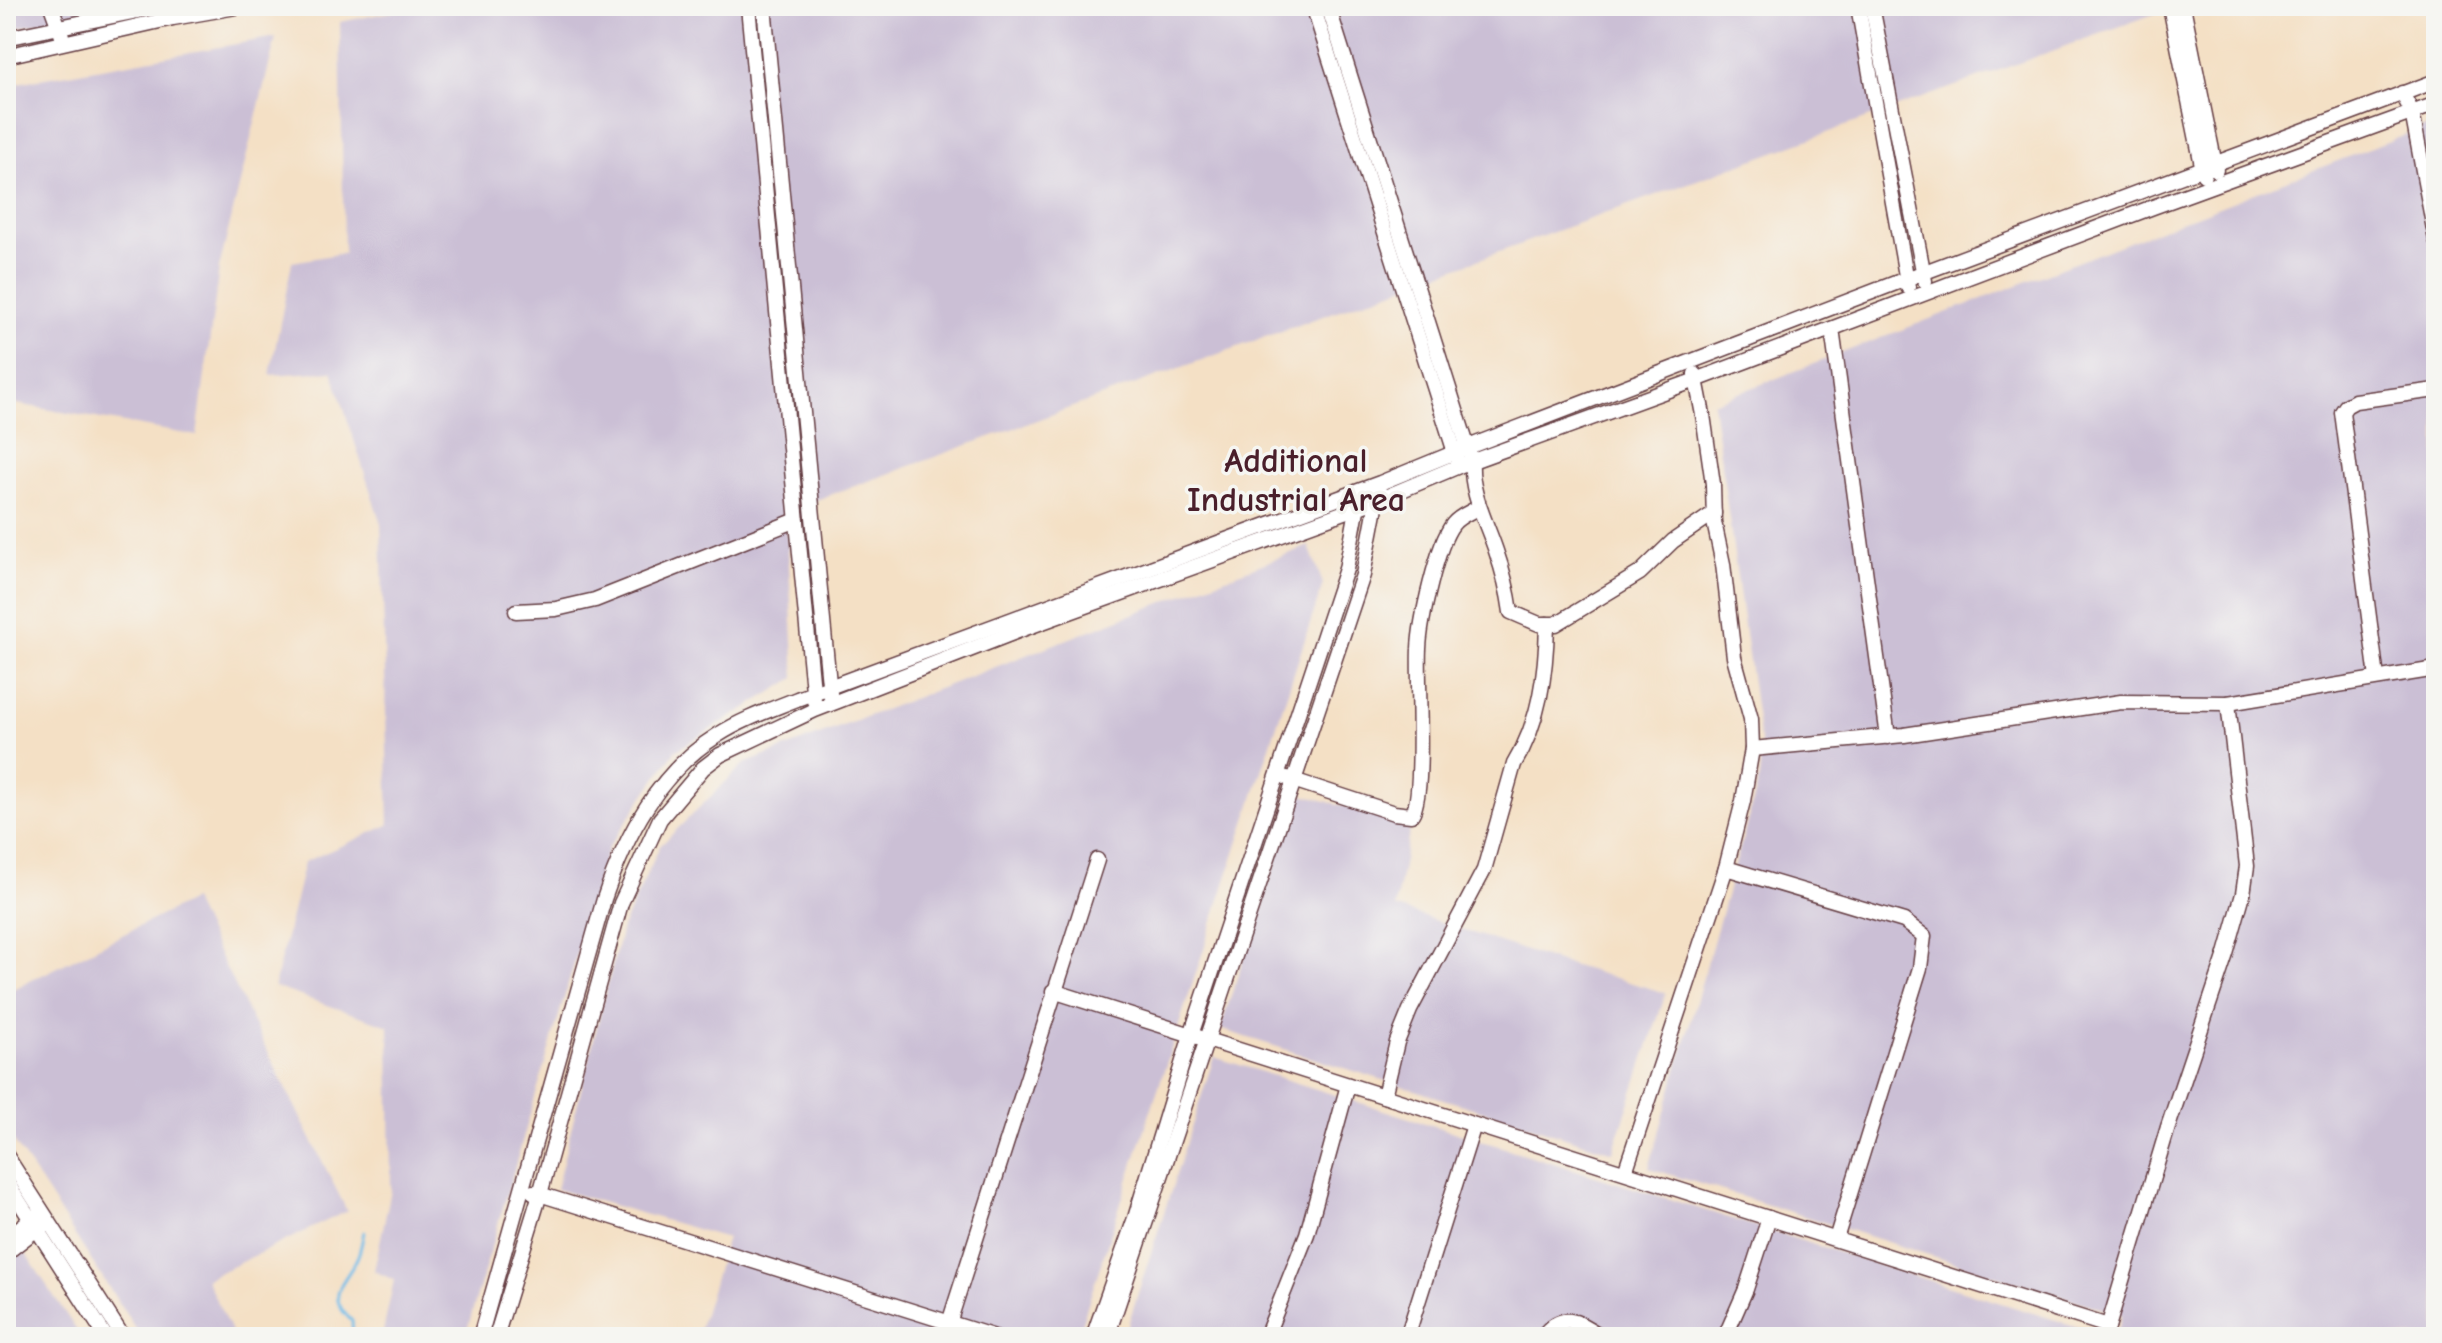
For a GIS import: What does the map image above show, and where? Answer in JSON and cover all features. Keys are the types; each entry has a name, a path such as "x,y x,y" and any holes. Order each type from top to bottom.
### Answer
{"street":[{"path":"51,6 61,35"},
{"path":"6,56 61,35 162,6"},
{"path":"6,38 61,35 242,6"},
{"path":"748,6 815,710"},
{"path":"764,6 831,703"},
{"path":"1313,6 1464,456"},
{"path":"1328,6 1479,507 1507,583 1511,612 1539,624 1556,624 1640,573 1673,541 1714,513"},
{"path":"1858,6 1910,299"},
{"path":"1872,6 1927,293"},
{"path":"2170,6 2209,165"},
{"path":"2183,6 2213,185"},
{"path":"496,1337 540,1194 621,903 652,832 682,791 720,755 831,703 1023,629 1378,500 1464,456 1692,361 2436,81"},
{"path":"756,93 772,89"},
{"path":"2402,93 2412,112 2436,240"},
{"path":"480,1337 618,858 651,798 707,742 741,721 813,693 1360,490 1696,380 2436,104"},
{"path":"1832,329 1888,737"},
{"path":"1625,1172 1726,868 1752,749 1751,719 1734,657 1714,513 1713,484 1692,361"},
{"path":"2377,678 2342,412 2355,401 2436,390"},
{"path":"1093,1337 1198,1037 1293,780 1363,575 1380,483"},
{"path":"1107,1337 1278,776 1346,569 1360,490"},
{"path":"1278,776 1394,813 1411,815 1416,811 1419,789 1418,670 1421,626 1447,535 1454,523 1479,507"},
{"path":"516,611 556,609 595,600 797,520"},
{"path":"1384,1096 1397,1042 1410,1010 1484,870 1514,764 1523,749 1543,687 1547,624"},
{"path":"1752,749 1888,737 2121,702 2228,703 2436,669"},
{"path":"1053,991 1836,1239 2107,1331 2243,894 2247,866 2228,703"},
{"path":"949,1323 1097,860"},
{"path":"1726,868 1904,921 1924,936 1920,968 1836,1239"},
{"path":"1266,1337 1307,1234 1348,1085"},
{"path":"1407,1337 1474,1125"},
{"path":"6,1155 106,1337"},
{"path":"6,1181 40,1220 123,1337"},
{"path":"522,1190 995,1337"},
{"path":"1725,1337 1746,1289 1769,1218"},
{"path":"6,1238 40,1220"},
{"path":"6,1253 40,1220"},
{"path":"1542,1337 1556,1321 1563,1320 1574,1322 1602,1337"}],"shaded area":[{"path":"6,6 122,6 6,30"},
{"path":"421,6 2176,6 786,511 795,678 675,751 608,848 465,1337 382,1337 394,1280 374,1271 391,1190 389,1026 274,987 304,862 389,825 381,524 332,371 270,375 292,262 344,253 340,22"},
{"path":"276,37 219,268 197,436 6,402 6,85"},
{"path":"2436,123 2436,1337 2116,1337 2122,1315 1649,1168 1760,777 1760,741 1713,403"},
{"path":"1309,546 1323,584 1077,1337 697,1337 727,1238 556,1189 622,928 660,846 744,764"},
{"path":"1298,794 1411,823 1395,907 1547,958 1666,993 1613,1152 1220,1029"},
{"path":"192,900 347,1211 206,1279 234,1337 141,1337 6,1129 6,993"},
{"path":"1214,1057 2084,1329 2082,1337 1124,1337"},
{"path":"24,1251 81,1337 6,1337 6,1265"}],"waterway":[{"path":"353,1337 352,1321 343,1312 338,1296 342,1282 358,1255 364,1232"}],"district":[{"name":"Additional Industrial Area","path":"1296,480"}]}
